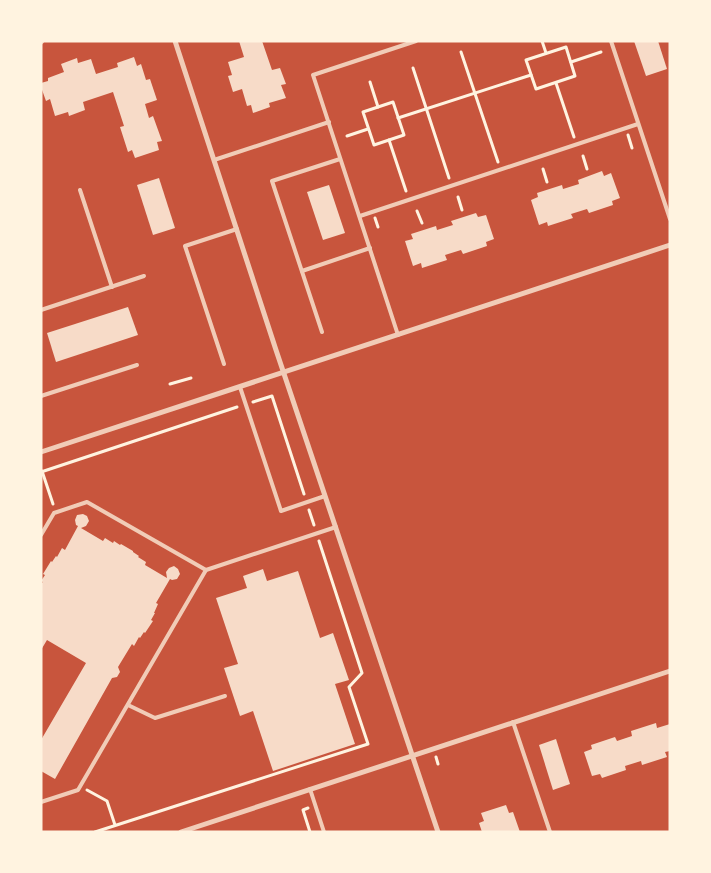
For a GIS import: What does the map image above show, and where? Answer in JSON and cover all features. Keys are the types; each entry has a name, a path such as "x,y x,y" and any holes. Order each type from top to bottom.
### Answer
{"street":[{"path":"174,41 438,832"},
{"path":"41,452 670,245"},
{"path":"181,832 670,671"}],"lane":[{"path":"398,335 313,75 416,41"},
{"path":"611,41 670,220"},
{"path":"214,160 328,122"},
{"path":"360,216 638,124"},
{"path":"322,332 272,181 340,159"},
{"path":"80,190 112,287"},
{"path":"224,364 185,246 237,229"},
{"path":"302,271 370,248"},
{"path":"41,310 144,276"},
{"path":"41,396 137,365"},
{"path":"240,387 281,511 325,496"},
{"path":"41,535 55,512 88,502 206,570"},
{"path":"41,802 78,790 206,570 336,527"},
{"path":"128,705 155,718 225,696"},
{"path":"513,722 550,832"},
{"path":"310,789 324,832"}],"path":[{"path":"542,41 546,53"},
{"path":"566,47 575,76 536,89 526,60 546,53 566,47"},
{"path":"461,52 500,170"},
{"path":"571,62 600,52"},
{"path":"413,68 452,186"},
{"path":"398,118 531,75"},
{"path":"370,82 378,107"},
{"path":"556,83 576,145"},
{"path":"393,102 404,135 374,145 363,112 378,107 393,102"},
{"path":"347,136 368,128"},
{"path":"389,140 409,200"},
{"path":"583,156 587,168"},
{"path":"543,169 547,182"},
{"path":"458,197 462,210"},
{"path":"417,211 422,223"},
{"path":"170,384 190,378"},
{"path":"252,402 272,396 304,495"},
{"path":"55,512 42,471 238,407"},
{"path":"309,510 314,524"},
{"path":"95,832 368,744 349,687 362,672 319,541"},
{"path":"80,786 107,800 115,825"},
{"path":"302,810 310,832"}],"building":[{"path":"239,41 262,41 272,70 280,68 286,84 281,85 286,98 269,103 270,107 253,113 251,105 247,106 242,89 233,92 228,76 232,75 228,62 244,57"},
{"path":"634,41 658,41 667,69 646,76"},
{"path":"134,57 137,66 141,64 146,80 150,79 157,100 145,104 149,118 153,116 162,141 157,142 159,150 135,158 132,150 128,152 120,127 124,126 113,92 83,102 85,110 69,116 68,112 55,116 50,99 46,101 41,87 41,83 48,81 48,78 64,72 61,64 77,58 78,63 91,59 96,74 118,67 117,63"},
{"path":"602,171 604,176 611,173 620,198 612,201 613,205 589,213 587,209 571,214 573,218 548,226 547,222 539,225 531,200 538,197 537,193 562,185 563,189 579,184 578,180"},
{"path":"159,178 175,228 153,235 137,185"},
{"path":"329,185 345,233 323,240 307,192"},
{"path":"476,213 478,217 486,215 494,239 486,242 487,246 463,254 461,250 445,255 447,260 422,268 421,263 413,266 405,241 413,239 411,234 436,226 437,230 453,225 451,221"},
{"path":"128,307 138,335 56,362 47,333"},
{"path":"83,514 87,516 89,521 86,526 81,528 103,541 105,538 113,543 114,541 121,544 146,562 145,565 167,578 166,572 174,566 180,574 177,579 170,579 156,603 158,604 151,620 153,621 134,646 132,644 118,667 120,672 117,677 112,678 55,779 41,771 41,740 86,663 47,640 41,650 41,584 43,582 41,581 51,561 57,557 62,548 65,550 78,526 75,520 77,515"},
{"path":"263,569 267,581 298,571 320,638 333,633 349,680 335,684 355,744 273,771 253,711 240,716 224,668 238,664 216,598 247,588 243,576"},
{"path":"656,723 657,728 670,724 670,751 665,752 667,757 642,765 641,761 625,766 626,770 602,778 600,774 592,776 584,752 592,749 591,745 615,737 617,741 632,736 631,731"},
{"path":"556,739 570,784 553,790 539,745"},
{"path":"506,805 509,813 513,812 520,832 482,832 479,823 484,821 481,813"}]}
